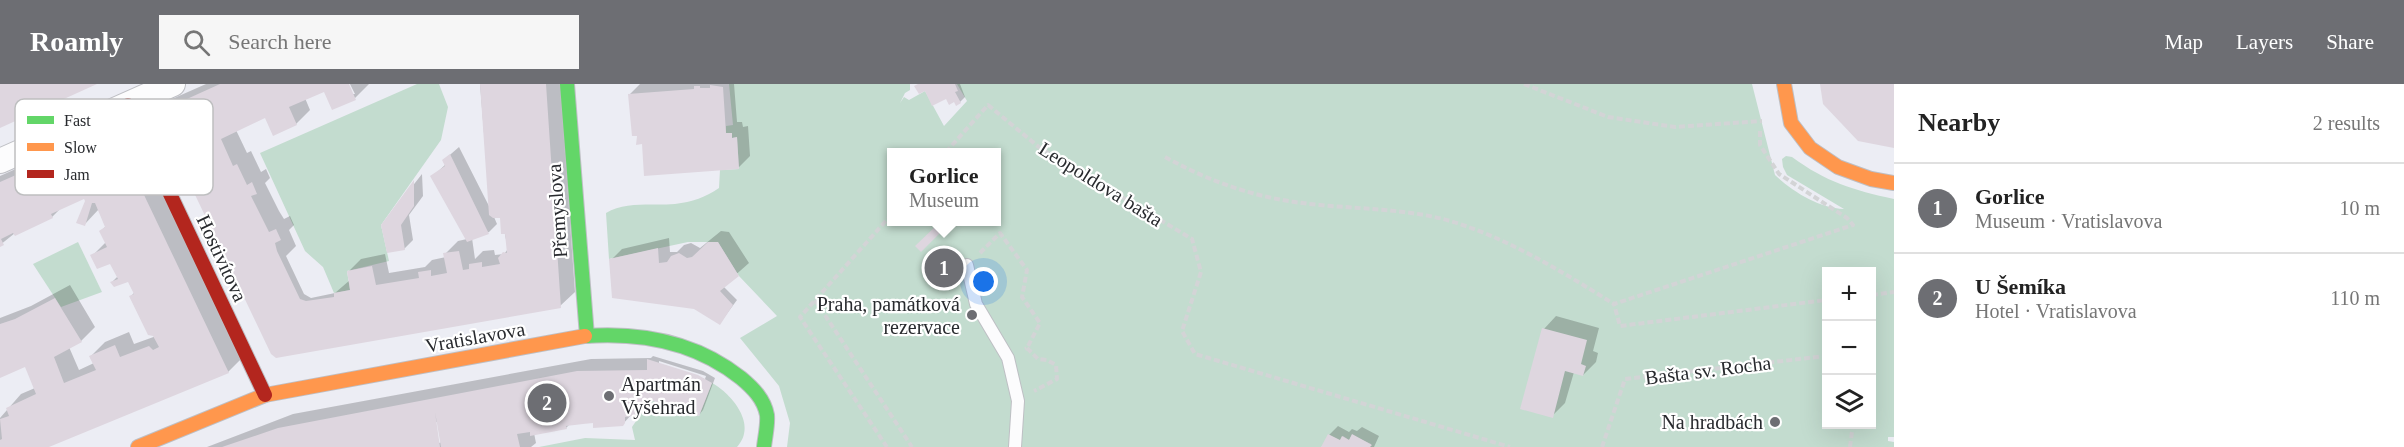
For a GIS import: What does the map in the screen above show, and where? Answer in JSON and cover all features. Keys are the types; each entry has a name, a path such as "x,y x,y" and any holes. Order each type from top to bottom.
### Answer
{"street":[{"path":"141,99 173,84"},
{"name":"Přemyslova","path":"567,84 587,336"},
{"path":"1784,84 1791,123 1810,148 1838,167 1871,179 1894,183"},
{"path":"0,161 15,154"},
{"name":"Hostivítova","path":"171,195 265,395"},
{"name":"Vratislavova","path":"138,447 265,395 587,336 644,337 664,340 722,363 751,386 761,398 767,416 764,447"}],"lane":[{"path":"968,265 976,304 1008,358 1018,401 1015,447"}],"path":[{"path":"1524,84 1608,117 1675,128 1760,121 1760,145 1779,174 1847,218 1853,225 1614,304"},
{"name":"Leopoldova bašta","path":"950,148 988,105 1040,148 1192,239 1201,272 1182,331 1195,354 1510,447"},
{"path":"1165,157 1200,176 1237,190 1320,205 1390,209 1443,219 1479,232 1549,264 1614,304 1620,326 1822,301"},
{"path":"887,219 800,317 887,447"},
{"path":"968,265 1000,233 1027,270 1022,297 1040,323 1027,348 1008,358"},
{"path":"1876,294 1894,292"},
{"path":"815,300 912,447"},
{"path":"1018,401 1057,379 1056,365 1038,358 1027,348"},
{"name":"Bašta sv. Rocha","path":"1602,447 1625,380 1822,357"},
{"path":"1850,447 1852,429"}],"green space":[{"path":"417,84 439,84 448,107 441,140 381,225 389,261 347,271 350,290 334,293 323,267 305,251 260,153"},
{"path":"729,84 910,84 910,90 905,93 900,103 904,97 909,100 925,91 944,126 967,101 957,84 1752,84 1775,175 1782,181 1798,193 1816,202 1844,209 1787,175 1782,159 1786,156 1792,157 1804,166 1840,184 1894,199 1894,437 1888,437 1888,441 1894,442 1894,447 1370,447 1371,444 1352,435 1349,440 1343,436 1340,440 1321,447 787,447 790,423 779,386 740,338 777,316 739,276 718,242 688,242 609,259 606,213 631,205 675,204 698,199 719,188 720,170 739,169 737,137 732,138 726,133 726,126 733,125"},
{"path":"78,242 102,292 61,307 33,264"},
{"path":"712,383 734,402 744,420 743,438 737,447 539,447 585,438 635,440 632,427 647,405 647,399 699,416"}],"building":[{"path":"0,84 97,84 64,99 15,99 15,121 0,128"},
{"path":"220,84 349,84 356,100 332,110 324,92 289,107 297,125 273,136 265,118 221,139 233,166 237,164 247,185 252,182 257,194 251,196 269,232 276,229 281,240 275,243 277,251 300,299 306,301 334,297 334,293 350,290 347,271 372,266 376,285 419,278 418,272 431,270 431,276 447,273 443,253 459,251 463,270 469,269 469,264 482,262 482,267 500,264 498,258 503,252 507,253 505,234 501,234 500,218 493,218 489,215 480,84 546,84 561,308 276,358 271,354 195,195 213,195 213,99 187,99"},
{"path":"918,84 955,84 958,91 955,92 961,103 956,106 954,102 949,105 946,99 932,106 925,91 919,94 914,86"},
{"path":"1820,84 1894,84 1894,148 1858,141 1823,104"},
{"path":"710,85 723,87 726,133 732,133 732,138 737,137 739,169 644,176 642,144 636,145 637,136 632,136 628,94 694,89 694,86 710,88"},
{"path":"450,154 489,234 467,242 430,176 445,166 442,160"},
{"path":"15,175 15,195 144,195 229,373 49,447 0,447 2,439 0,419 9,416 6,408 36,394 25,367 0,378 0,324 15,319 55,298 82,342 54,357 64,383 96,370 89,356 115,345 120,357 149,346 153,350 159,347 153,336 148,335 129,296 134,294 128,282 114,287 110,282 118,279 110,264 97,269 90,255 107,247 99,231 105,227 95,203 92,203 85,226 76,223 84,199 51,214 53,218 15,236 13,233 1,239 4,245 0,247 0,182"},
{"path":"414,180 414,206 401,225 405,250 387,253 381,225"},
{"path":"936,226 947,226 921,252 915,246"},
{"path":"708,242 718,242 739,276 720,291 733,305 720,325 694,309 612,298 609,259 658,248 659,263 667,262 671,256 679,253 687,258 692,257"},
{"path":"1542,328 1587,340 1581,364 1586,366 1583,376 1565,371 1553,418 1520,409"},
{"path":"647,359 698,375 712,383 699,416 647,399 647,405 640,415 625,417 623,426 593,428 593,423 566,426 567,429 530,436 530,432 517,434 520,447 441,447 435,412 440,447 222,447 278,428 577,371 647,370"},
{"path":"1328,434 1340,440 1342,436 1349,440 1352,434 1372,445 1370,447 1321,447"}],"traffic: fast":[{"path":"567,84 587,336"},
{"path":"585,336 627,336 667,342 687,348 724,366 750,386 763,404 767,415 764,447"}],"traffic: slow":[{"path":"1784,84 1791,123 1810,148 1838,167 1871,179 1894,183"},
{"path":"138,447 265,395 585,336"}],"traffic: jam":[{"path":"171,195 265,395"}],"place":[{"name":"Gorlice","path":"944,268"},
{"name":"Praha, památková rezervace","path":"972,315"},
{"name":"Apartmán Vyšehrad","path":"609,396"},
{"name":"U Šemíka","path":"547,403"},
{"name":"Na hradbách","path":"1775,422"}]}
